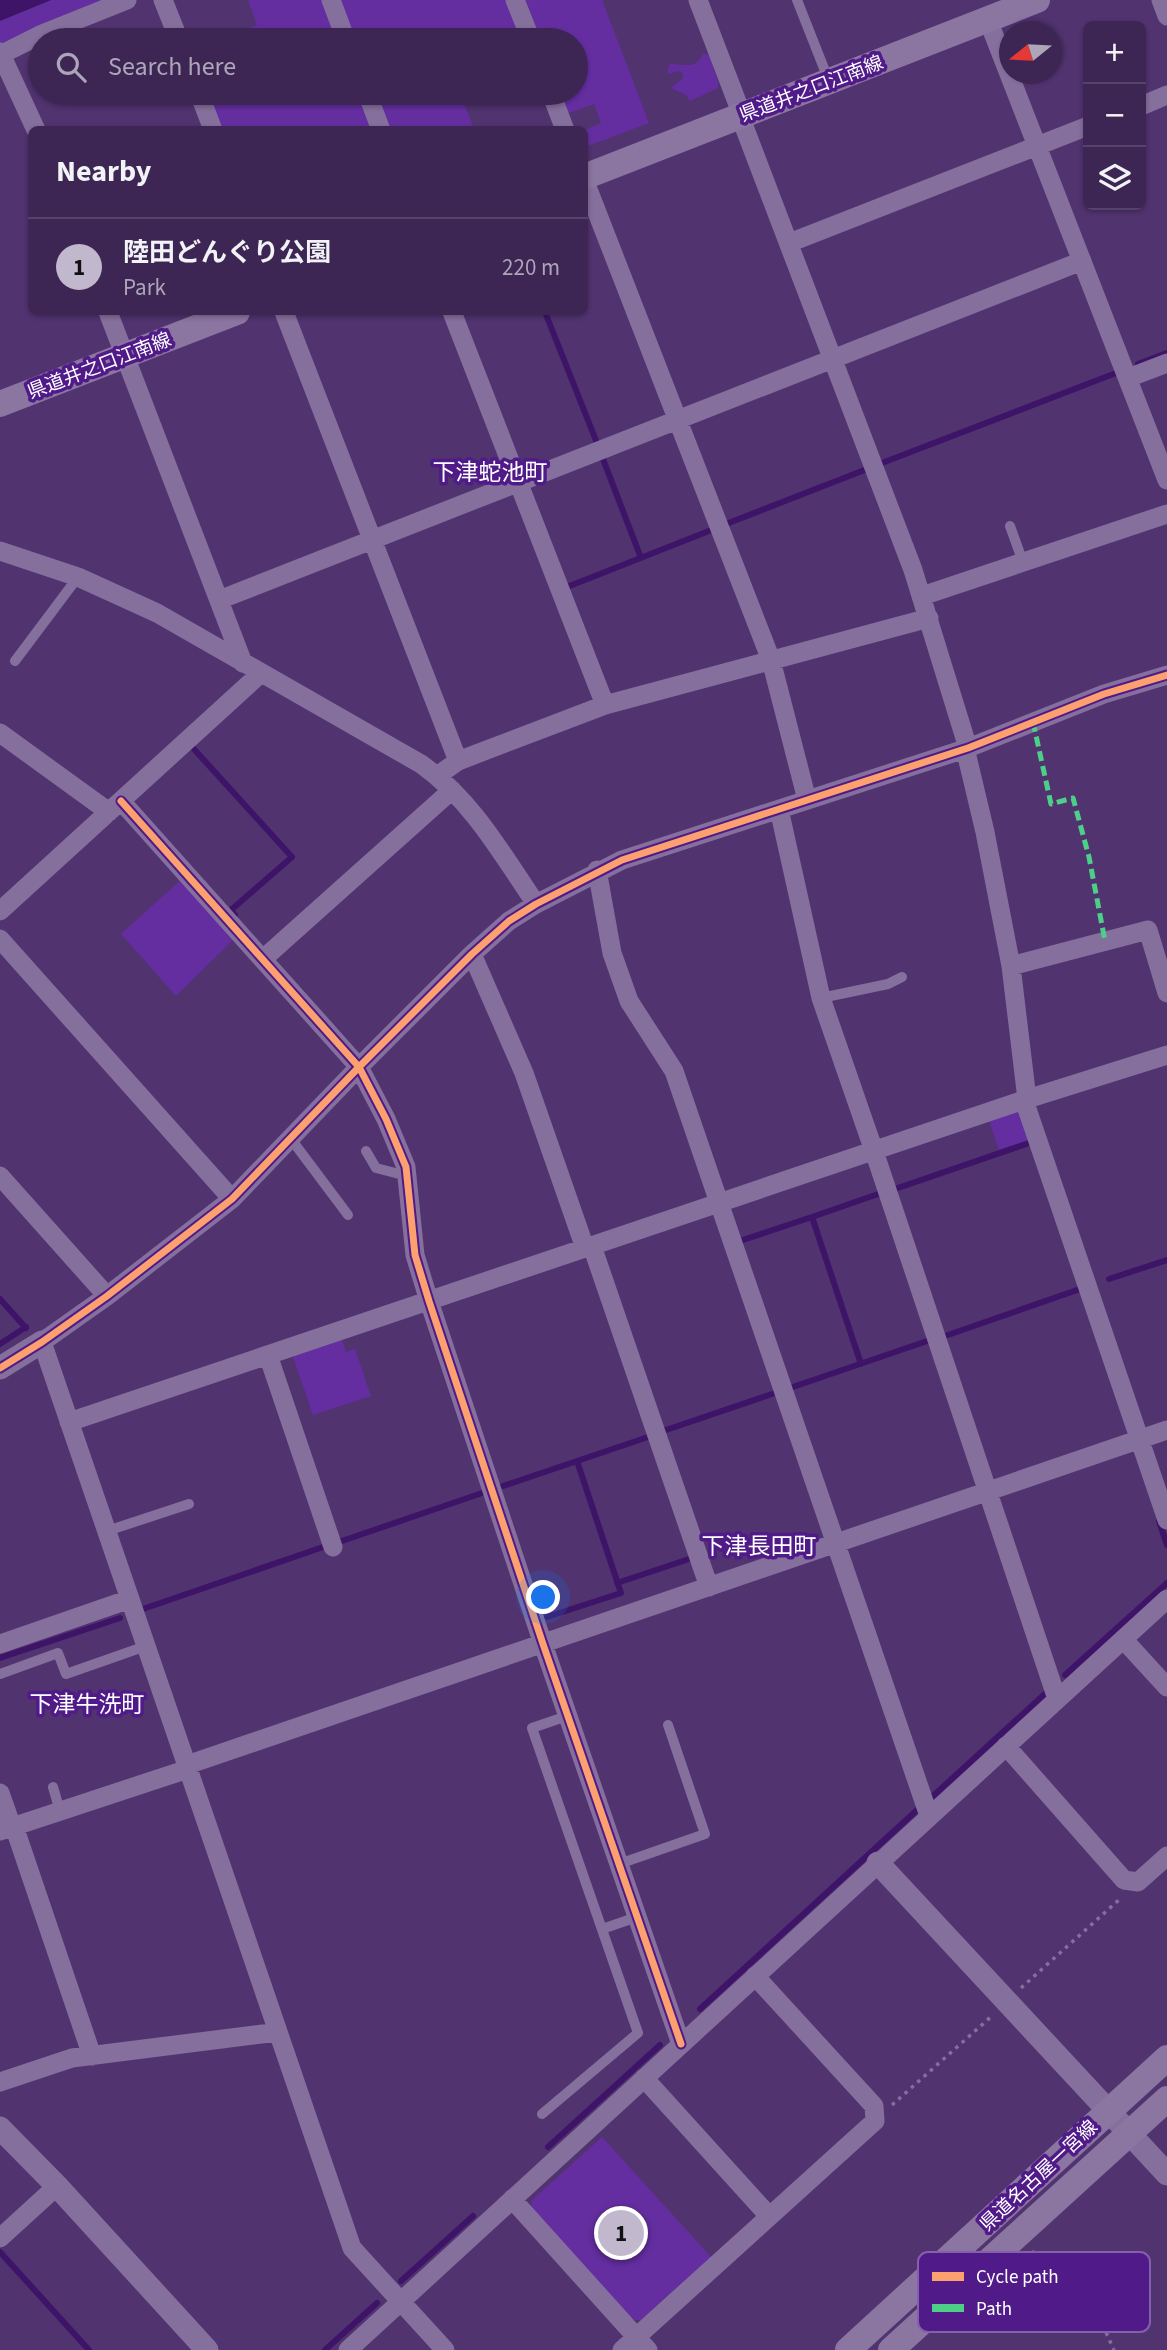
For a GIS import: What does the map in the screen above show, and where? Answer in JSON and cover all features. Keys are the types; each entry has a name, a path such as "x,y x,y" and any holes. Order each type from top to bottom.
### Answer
{"main road":[{"name":"県道井之口江南線","path":"588,176 1037,0"},
{"name":"県道井之口江南線","path":"0,404 229,315"},
{"name":"県道名古屋一宮線","path":"955,2252 1167,2058"},
{"name":"県道名古屋一宮線","path":"998,2252 1167,2099"},
{"name":"県道名古屋一宮線","path":"848,2350 918,2286"},
{"name":"県道名古屋一宮線","path":"891,2350 918,2325"}],"street":[{"path":"57,28 127,0"},
{"path":"163,0 174,28"},
{"path":"331,0 342,28"},
{"path":"515,0 526,28"},
{"path":"698,0 929,618 967,748 985,832 1011,966 1026,1100 1167,1520"},
{"path":"1161,0 1167,16"},
{"path":"988,20 1167,480"},
{"path":"28,41 1,54 34,126"},
{"path":"1146,104 1167,96"},
{"path":"204,105 212,126"},
{"path":"372,105 380,126"},
{"path":"556,105 563,126"},
{"path":"789,243 1083,128"},
{"path":"588,188 771,660 807,800"},
{"path":"219,600 1082,261"},
{"path":"109,315 243,663"},
{"path":"285,315 458,761"},
{"path":"453,315 605,705"},
{"path":"1128,378 1167,363"},
{"path":"922,596 1167,514"},
{"path":"0,551 78,577 157,613 395,747 437,775 474,812 536,904"},
{"path":"437,775 458,761 605,705 929,618"},
{"path":"0,911 261,673"},
{"path":"0,1368 107,1296 232,1199 472,954 509,921 536,904 597,870 622,860 967,748 1104,694 1167,675"},
{"path":"0,733 115,806 262,959 359,1067 386,1119 406,1167 415,1255 429,1301 567,1716 681,2044"},
{"path":"262,959 452,790"},
{"path":"779,809 821,998 1057,1699"},
{"path":"597,870 612,953 629,1001 674,1070 929,1816"},
{"path":"1011,966 1148,930 1167,993"},
{"path":"0,939 232,1199"},
{"path":"472,954 524,1073 709,1587"},
{"path":"69,1422 1167,1055"},
{"path":"0,1176 107,1296"},
{"path":"42,1342 352,2248 445,2350"},
{"path":"268,1355 333,1547"},
{"path":"8,1828 1167,1430"},
{"path":"0,1644 130,1599"},
{"path":"348,2350 1167,1599"},
{"path":"1123,1639 1167,1687"},
{"path":"1006,1746 1124,1880 1138,1882 1167,1856"},
{"path":"0,1793 8,1828 92,2056"},
{"path":"878,1863 1167,2174"},
{"path":"512,2199 635,2346 769,2216 875,2121 874,2106 755,1976"},
{"path":"0,2082 72,2058 278,2032"},
{"path":"644,2078 769,2216"},
{"path":"0,2128 57,2186 207,2350"},
{"path":"0,2238 57,2186"}],"lane":[{"path":"797,0 829,81"},
{"path":"1010,526 1023,562"},
{"path":"15,661 78,577"},
{"path":"821,998 888,984 902,977"},
{"path":"291,1139 348,1215"},
{"path":"366,1151 376,1168 407,1176"},
{"path":"107,1531 189,1504"},
{"path":"0,1674 58,1653 65,1674 146,1646"},
{"path":"542,2114 638,2033 533,1728 567,1716"},
{"path":"619,1864 705,1835 668,1724"},
{"path":"52,1787 61,1811"},
{"path":"602,1929 637,1917"}],"path":[{"path":"1021,1988 1138,1882"},
{"path":"875,2121 993,2015"},
{"path":"1030,2249 1033,2252"},
{"path":"1106,2332 1114,2350"}],"shaded area":[{"path":"0,0 51,0 0,21"},
{"path":"51,0 112,0 44,28 28,28 28,34 0,46 0,21"},
{"path":"248,0 324,0 334,28 249,28 257,25"},
{"path":"337,0 508,0 519,28 348,28"},
{"path":"522,0 602,0 649,123 588,146 588,129 601,123 594,104 566,114 563,105 588,105 588,28 533,28"},
{"path":"703,54 712,59 718,88 690,101 686,95 671,88 683,78 682,72 667,72 670,64 693,64"},
{"path":"212,105 365,105 373,126 220,126"},
{"path":"378,105 465,105 473,126 387,126"},
{"path":"182,879 235,938 176,996 121,934"},
{"path":"1014,1108 1022,1113 1031,1140 999,1150 988,1117"},
{"path":"341,1337 346,1352 355,1349 371,1396 313,1415 292,1354"},
{"path":"602,2137 711,2257 641,2320 632,2320 531,2208 532,2200"}],"waterway":[{"path":"546,315 597,443"},
{"path":"1138,364 1167,353"},
{"path":"882,463 1116,373"},
{"path":"603,459 641,558"},
{"path":"726,524 867,469"},
{"path":"567,587 714,529"},
{"path":"193,748 292,857 231,910 235,915"},
{"path":"895,1189 1029,1143"},
{"path":"812,1217 881,1193"},
{"path":"740,1241 812,1217 861,1364"},
{"path":"1109,1279 1167,1260"},
{"path":"945,1336 1080,1289"},
{"path":"0,1299 26,1328"},
{"path":"0,1344 26,1327"},
{"path":"790,1388 930,1340"},
{"path":"663,1431 778,1392"},
{"path":"503,1486 651,1436"},
{"path":"547,1617 621,1593 577,1461"},
{"path":"339,1542 485,1492"},
{"path":"1159,1521 1167,1545"},
{"path":"140,1610 326,1546"},
{"path":"617,1583 692,1558"},
{"path":"1065,1675 1167,1583"},
{"path":"0,1658 120,1618"},
{"path":"933,1796 1048,1691"},
{"path":"700,2009 917,1810"},
{"path":"548,2147 660,2045"},
{"path":"401,2281 473,2216"},
{"path":"0,2252 89,2350"},
{"path":"325,2350 377,2303"}],"marked path":[{"path":"1033,722 1051,804 1073,798 1089,857 1105,941"}],"cycle path":[{"path":"0,1368 107,1296 232,1199 472,954 509,921 536,904 622,860 968,748 1104,694 1167,675"},
{"path":"121,801 359,1067 386,1119 406,1167 415,1255 429,1301 543,1644 681,2044"}],"place":[{"name":"陸田どんぐり公園","path":"621,2233"}],"district":[{"name":"下津蛇池町","path":"490,472"},
{"name":"下津長田町","path":"759,1546"},
{"name":"下津牛洗町","path":"87,1704"}]}
